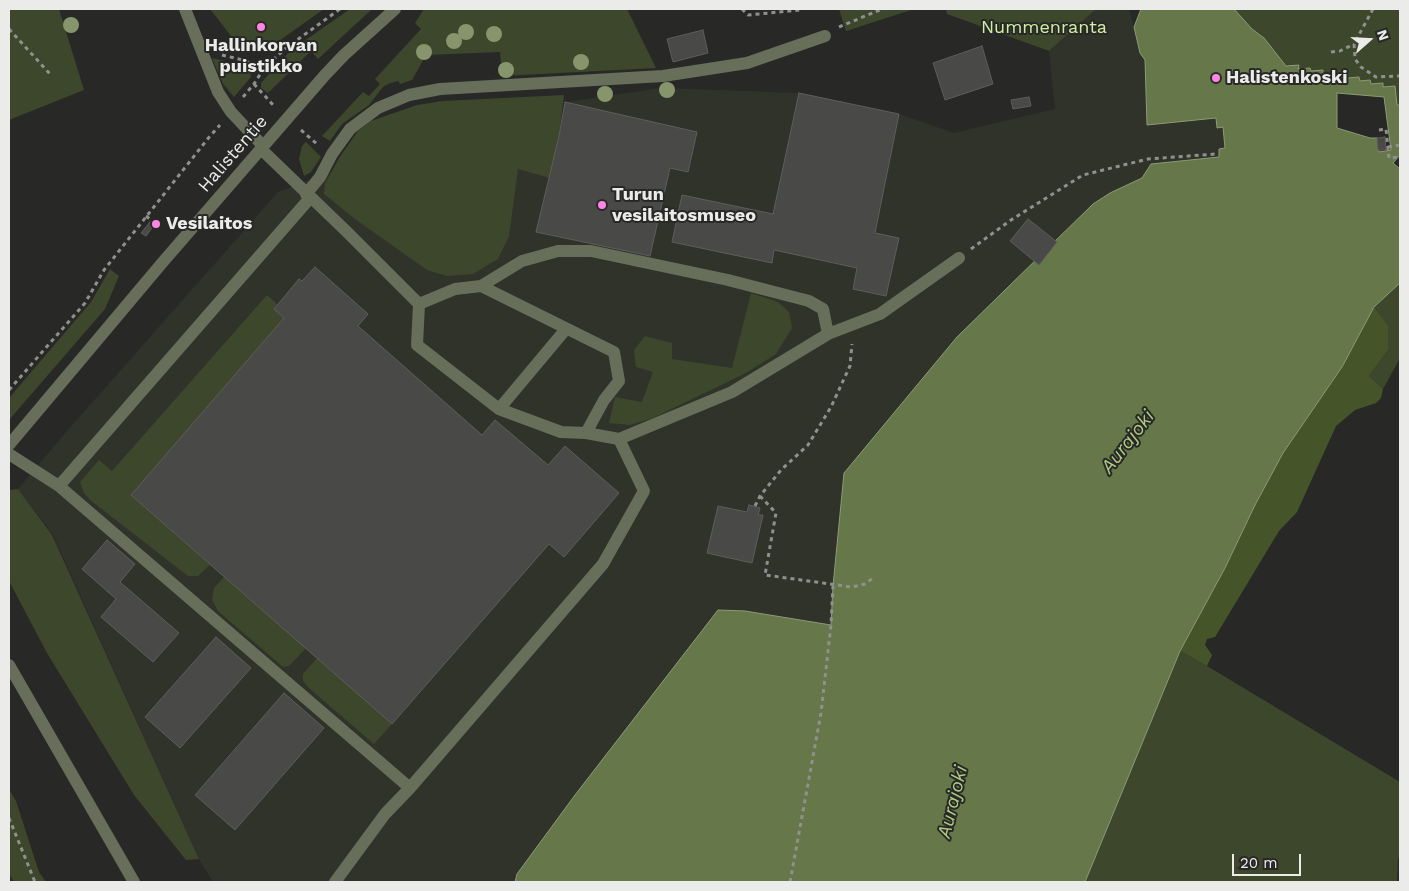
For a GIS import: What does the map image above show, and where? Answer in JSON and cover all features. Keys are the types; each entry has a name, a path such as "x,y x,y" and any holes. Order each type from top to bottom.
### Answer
{"street":[{"path":"185,9 218,92 231,112 308,196 419,304 417,345 499,409 561,432 586,433 618,438 732,392 828,334 880,314 959,258"},
{"name":"Halistentie","path":"9,445 162,263 262,148 338,62 394,9"},
{"path":"59,486 308,196 332,154 350,129 378,108 409,95 440,90 663,76 747,63 824,36"},
{"path":"419,304 455,289 481,286 522,261 558,251 591,252 728,280 809,301 823,309 828,334"},
{"path":"481,286 614,352 619,381 604,400 586,433"},
{"path":"499,409 566,328"},
{"path":"335,882 385,814 410,788 603,564 644,491 618,438"},
{"path":"9,454 59,486 410,788"},
{"path":"9,665 134,882"}],"path":[{"path":"330,9 333,14"},
{"path":"239,102 264,68 286,48 340,9"},
{"path":"742,9 748,15 800,10"},
{"path":"824,36 842,25 882,9"},
{"path":"1373,9 1354,44 1355,59 1361,67 1376,77 1400,76"},
{"path":"9,30 50,74"},
{"path":"1331,52 1340,51 1354,44"},
{"path":"201,52 210,52 243,60 264,68"},
{"path":"254,84 273,104"},
{"path":"9,390 85,304 104,270 210,136 222,124"},
{"path":"1379,130 1386,129 1389,158 1400,157"},
{"path":"310,138 316,143"},
{"path":"1388,147 1400,146"},
{"path":"959,258 1011,220 1083,175 1148,159 1216,154"},
{"path":"146,216 156,224"},
{"path":"755,506 760,496 781,470 808,445 831,407 850,366 853,323"},
{"path":"760,496 776,513 765,575 852,588 865,584 873,578"},
{"path":"790,882 821,713 831,625 833,586"},
{"path":"9,818 35,882"}],"shaded area":[{"path":"1096,9 1129,9 1140,53 1145,60 1147,125 1216,118 1223,127 1225,148 1219,157 1151,164 1142,178 1110,193 1093,204 957,337 844,472 831,625 745,611 718,611 575,795 517,874 515,882 213,882 199,859 53,535 18,489 278,192 418,139 559,136 565,102 661,88 799,93 899,114 954,133 1055,109 1049,51"},
{"path":"1374,307 1388,325 1388,350 1369,376 1383,389 1381,398 1376,403 1355,410 1336,426 1297,512 1279,531 1215,637 1207,639 1205,645 1212,655 1207,666 1180,651 1225,568 1255,505 1283,453 1342,367"}],"green space":[{"path":"9,9 59,9 84,90 9,120"},
{"name":"Hallinkorvan puistikko","path":"210,9 324,9 272,46 242,50"},
{"path":"350,9 372,9 318,59 311,51 268,93 261,88 261,83 290,51"},
{"path":"424,9 627,9 656,68 502,76 500,52 426,55 412,80 400,84 398,81 383,87 369,105 342,124 330,141 322,136 363,92 369,96 380,84 375,79 421,29 415,23"},
{"path":"839,9 914,9 846,31"},
{"name":"Nummenranta","path":"946,9 1096,9 1049,51 947,14"},
{"path":"1222,9 1400,9 1400,105 1397,106 1383,87 1383,83 1370,85 1359,81 1359,77 1335,76 1335,73 1323,74 1323,70 1310,71 1310,68 1298,69 1298,65 1286,66 1264,38"},
{"path":"212,58 244,66 250,70 251,77 234,97 223,84"},
{"path":"564,95 559,136 550,178 518,169 509,236 498,259 473,274 447,276 427,270 355,219 324,194 325,184 339,158 358,131 371,121 417,105 443,101"},
{"path":"306,142 321,157 311,172 304,176 299,159 302,146"},
{"path":"110,269 119,276 105,309 9,420 9,398 91,302"},
{"path":"1400,283 1400,358 1383,389 1369,376 1388,350 1388,325 1374,307"},
{"path":"751,293 778,302 789,312 792,328 776,354 746,373 653,418 630,425 609,423 615,397 642,402 653,372 636,367 634,350 645,336 672,343 672,359 732,368"},
{"path":"267,295 277,304 274,309 284,318 131,495 210,565 198,576 188,576 90,500 84,493 80,482 99,460 112,471"},
{"path":"18,489 52,535 199,859 186,860 134,795 47,653 9,581 9,490"},
{"path":"224,577 306,648 289,666 283,667 218,611 212,600 214,588"},
{"path":"1180,651 1400,782 1400,856 1398,859 1397,882 1085,882"},
{"path":"317,658 392,724 374,744 303,681 303,674"},
{"path":"9,789 16,801 39,872 46,882 14,882 9,874"}],"water":[{"name":"Aurajoki","path":"1141,9 1234,9 1252,29 1264,38 1286,66 1299,65 1298,69 1323,70 1323,74 1347,75 1347,78 1359,77 1360,81 1370,80 1371,84 1383,83 1383,87 1395,86 1397,105 1400,105 1400,155 1393,163 1400,169 1400,283 1374,307 1342,367 1283,453 1255,505 1225,568 1180,651 1085,882 515,882 517,874 575,795 718,610 745,611 831,625 844,473 957,337 1093,204 1110,193 1142,178 1151,164 1219,157 1219,149 1225,148 1223,127 1217,128 1216,118 1147,125 1145,60 1140,53 1134,27","holes":["1337,93 1384,97 1391,150 1379,152 1377,138 1370,138 1337,128"]}],"building":[{"path":"703,30 708,53 673,62 667,39"},
{"path":"982,46 993,84 945,100 933,63"},
{"path":"799,93 899,114 875,233 899,238 886,296 853,289 857,268 774,250 772,263 672,242 682,195 773,214"},
{"path":"1029,97 1031,106 1013,109 1011,100"},
{"name":"Turun vesilaitosmuseo","path":"565,102 697,132 688,172 670,168 650,256 536,232 559,136"},
{"path":"1385,137 1386,150 1378,150 1377,138"},
{"path":"1028,219 1057,242 1039,265 1010,241"},
{"path":"150,222 154,225 146,236 141,233"},
{"path":"315,267 368,314 358,326 482,435 495,420 548,465 565,446 619,493 564,557 549,544 392,724 131,495 284,318 274,309 299,279 302,281"},
{"path":"749,505 760,508 758,515 763,515 752,563 707,553 718,506 747,512"},
{"path":"107,540 135,564 120,582 179,633 153,662 101,617 116,599 82,569"},
{"path":"216,637 251,668 180,748 145,717"},
{"path":"284,693 324,728 235,830 195,795"}],"place":[{"name":"Hallinkorvan puistikko","path":"261,27"},
{"name":"Halistenkoski","path":"1216,78"},
{"name":"Turun vesilaitosmuseo","path":"602,205"},
{"name":"Vesilaitos","path":"156,224"}]}
